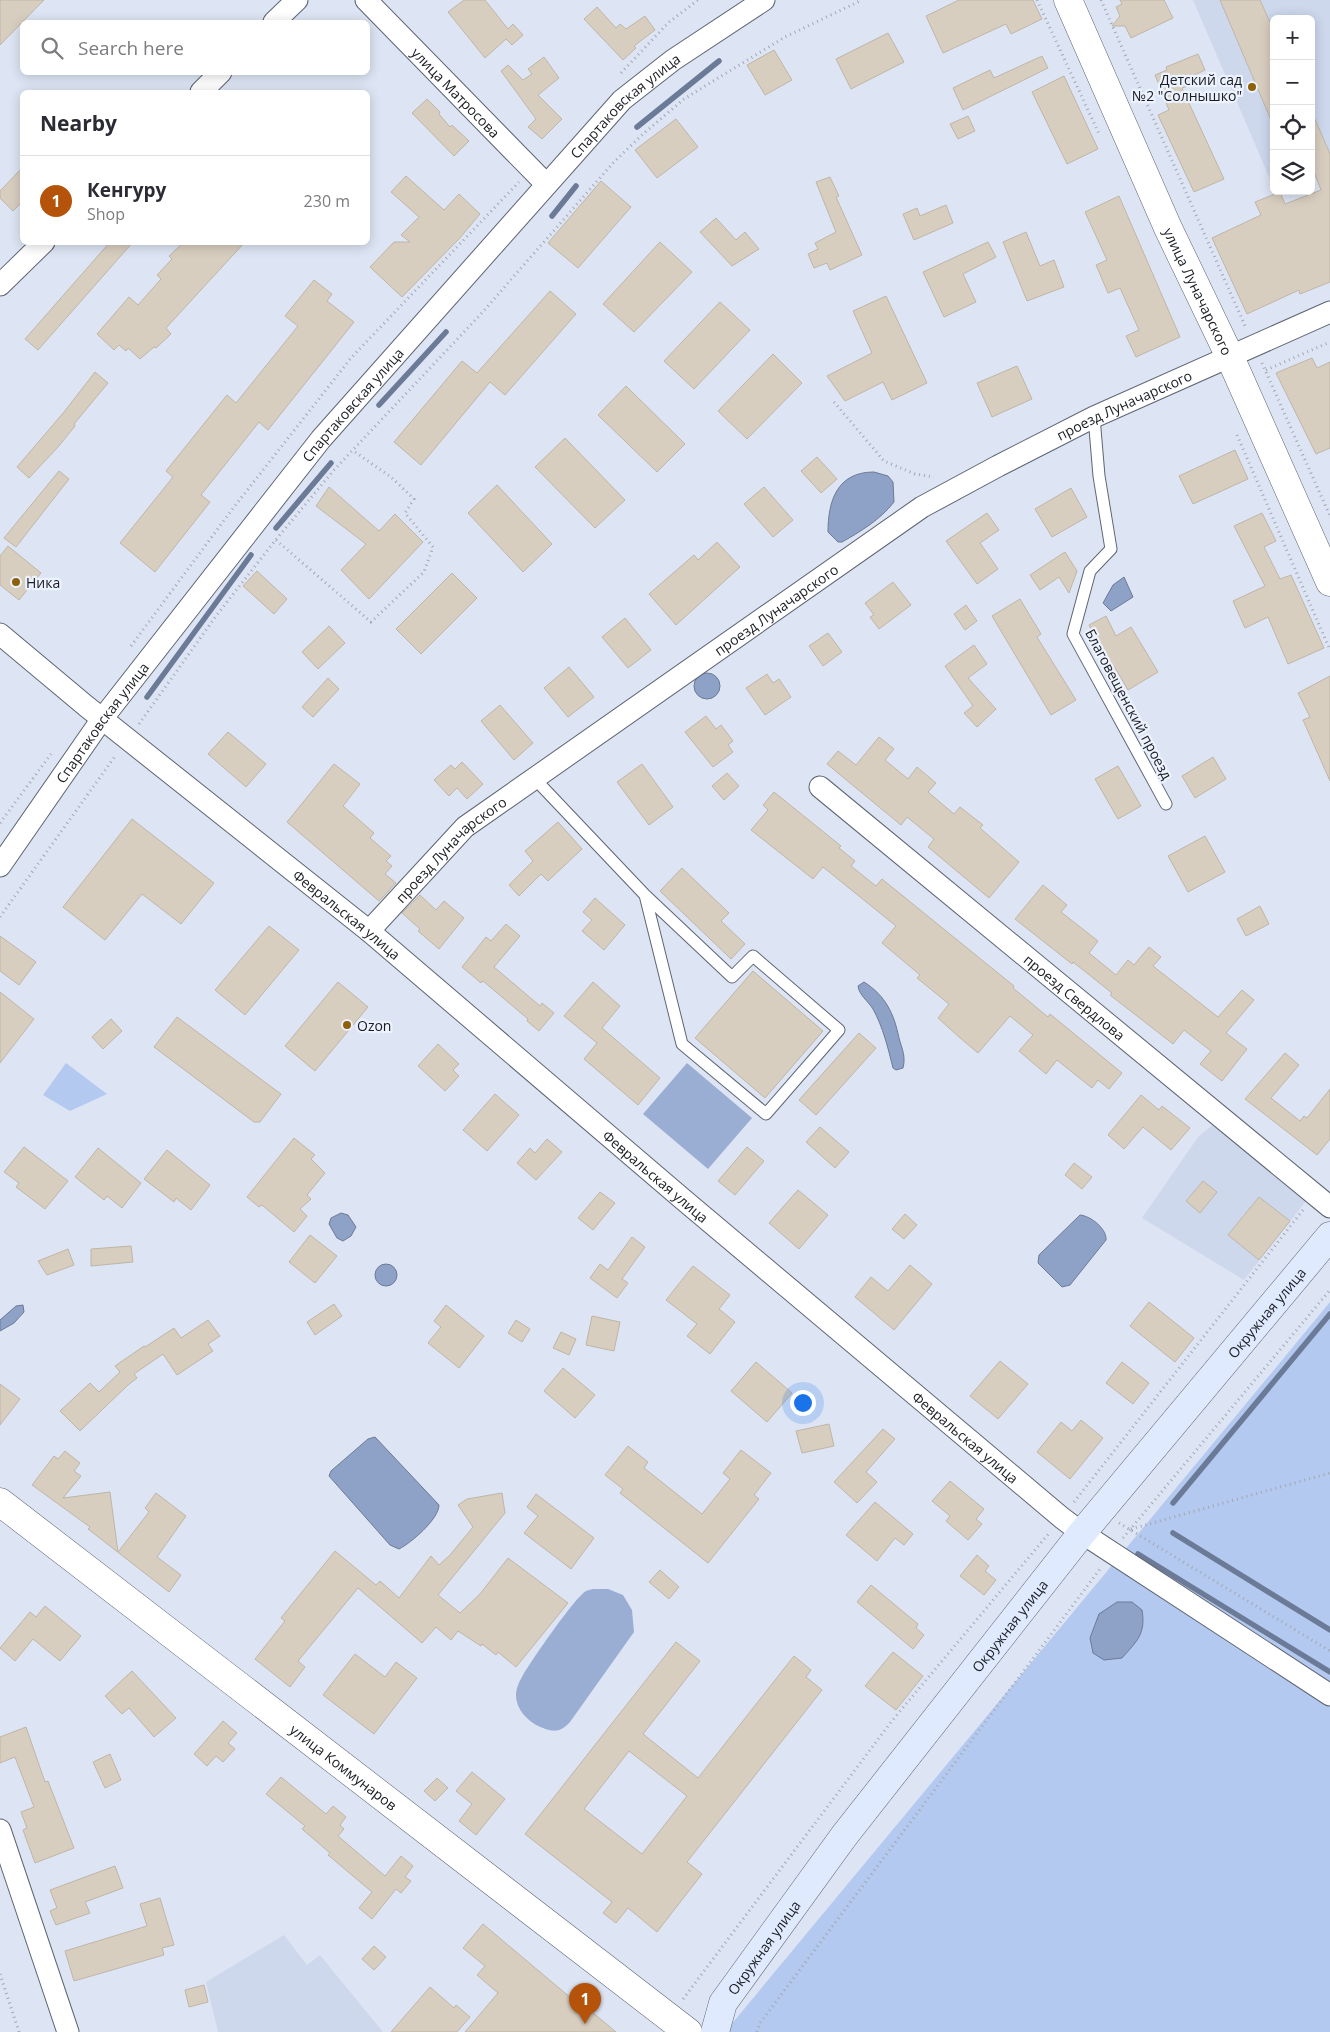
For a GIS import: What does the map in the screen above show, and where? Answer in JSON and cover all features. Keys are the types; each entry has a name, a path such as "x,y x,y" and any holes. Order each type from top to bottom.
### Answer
{"main road":[{"name":"Окружная улица","path":"715,2032 723,2004 1072,1525 1330,1236"}],"street":[{"path":"276,20 297,0"},
{"name":"улица Матросова","path":"366,0 546,184"},
{"name":"Спартаковская улица","path":"0,866 102,719 321,439 622,100 673,60 764,0"},
{"name":"улица Луначарского","path":"1068,0 1168,228 1242,351 1330,582"},
{"path":"202,90 218,75"},
{"path":"0,285 41,245"},
{"name":"проезд Луначарского","path":"369,931 465,827 922,507 1094,417 1330,312"},
{"name":"Февральская улица","path":"0,634 102,719 129,738 369,931 685,1201 1072,1525 1330,1695"},
{"name":"проезд Свердлова","path":"820,787 1322,1201"},
{"name":"улица Коммунаров","path":"0,1502 683,2029"},
{"path":"0,1830 68,2032"}],"lane":[{"name":"Благовещенский проезд","path":"1094,417 1099,476 1111,549 1090,571 1073,634 1166,804"},
{"path":"534,778 645,895 732,977 753,956 839,1030 766,1114 682,1044 645,895"}],"path":[{"path":"0,917 216,616 276,540 352,450 480,314 613,163 684,99 777,42 862,0"},
{"path":"1037,0 1104,144"},
{"path":"1101,0 1242,351 1266,370 1330,516"},
{"path":"1266,370 1330,342"},
{"path":"834,402 884,460 914,474 968,482"},
{"path":"1235,431 1330,650"},
{"path":"276,540 371,622 424,572 433,547 406,513 414,499 391,477 352,450"},
{"path":"0,823 52,753"},
{"path":"683,2029 681,2001 885,1730 1072,1525 1322,1201"},
{"path":"757,2032 760,2023 1129,1529 1330,1290"},
{"path":"1129,1529 1330,1473"},
{"path":"1129,1529 1330,1651"},
{"path":"0,1974 19,2032"}],"shaded area":[{"name":"Детский сад №2 \"Солнышко\"","path":"1193,0 1330,0 1330,155 1315,161 1315,15 1270,15 1270,179"},
{"path":"874,472 888,476 893,482 894,502 870,525 842,542 838,542 828,532 830,510 837,490 851,477 861,473"},
{"path":"1124,577 1133,597 1111,611 1103,603 1113,585"},
{"path":"707,673 716,677 720,686 716,695 707,699 698,695 694,686 698,677"},
{"path":"864,982 878,993 892,1013 903,1053 903,1068 896,1070 893,1068 880,1023 859,989 858,986"},
{"path":"66,1063 107,1094 70,1111 43,1095"},
{"path":"687,1063 752,1118 708,1169 643,1114"},
{"path":"1213,1125 1306,1201 1244,1280 1142,1218 1198,1137"},
{"path":"341,1213 348,1215 356,1227 351,1236 343,1241 337,1238 329,1224 331,1218"},
{"path":"1080,1215 1098,1224 1106,1236 1106,1240 1070,1285 1062,1287 1038,1263 1039,1255"},
{"path":"386,1264 396,1271 397,1275 390,1285 386,1286 376,1279 375,1275 382,1265"},
{"path":"1330,1302 1330,2032 725,2032 1278,1365"},
{"path":"23,1305 24,1312 14,1323 0,1331 0,1320 16,1306"},
{"path":"375,1437 439,1505 438,1511 430,1523 410,1542 399,1549 390,1545 329,1476 331,1471 368,1439"},
{"path":"608,1589 623,1595 632,1610 634,1632 570,1722 558,1730 547,1730 533,1723 521,1711 518,1706 516,1693 518,1686 533,1659 563,1617 580,1596 586,1591"},
{"path":"1117,1602 1132,1602 1142,1610 1143,1625 1136,1642 1122,1658 1104,1660 1093,1653 1090,1638 1099,1614"},
{"path":"284,1935 307,1965 320,1955 383,2032 218,2032 206,1982"}],"building":[{"path":"0,0 44,0 24,20 20,20 20,25 0,45"},
{"path":"464,0 485,0 508,29 513,24 523,35 512,45 506,39 485,58 448,12"},
{"path":"959,0 1033,0 1042,19 1011,34 1006,24 943,53 926,16"},
{"path":"1120,0 1164,0 1173,18 1131,38 1125,26 1112,26 1120,16 1116,7 1122,4"},
{"path":"1220,0 1260,0 1270,22 1270,118"},
{"path":"597,7 616,28 620,24 626,29 645,16 655,30 634,46 636,48 623,60 584,19"},
{"path":"888,33 904,62 851,89 836,59"},
{"path":"774,50 792,80 765,95 747,65"},
{"path":"1198,54 1205,70 1193,76 1196,83 1182,88 1224,179 1194,192 1158,115 1169,110 1155,75 1167,70 1166,67"},
{"path":"1042,56 1048,68 963,110 953,88 990,70 994,78"},
{"path":"544,57 559,78 538,95 562,119 542,139 528,127 536,119 501,71 508,65 523,80 532,74 528,69"},
{"path":"1064,76 1098,149 1067,164 1032,92"},
{"path":"427,99 440,112 439,114 450,127 452,125 469,141 454,156 412,113"},
{"path":"968,116 975,131 958,139 950,124"},
{"path":"676,119 698,147 657,178 635,150"},
{"path":"1315,119 1330,154 1330,282 1300,294 1299,290 1247,314 1212,238 1261,215 1255,202 1272,195 1281,195 1285,204 1308,195 1315,195 1315,192 1321,190 1315,174"},
{"path":"20,170 20,204 13,211 0,198 0,191"},
{"path":"406,176 444,210 459,194 480,214 459,239 402,297 370,267 394,242 410,242 401,235 419,217 391,192"},
{"path":"830,177 839,196 836,197 862,255 830,270 827,263 814,268 808,254 818,249 815,243 836,232 816,182"},
{"path":"601,181 631,207 578,268 548,243"},
{"path":"1119,196 1180,337 1136,357 1126,336 1139,330 1120,288 1108,293 1096,265 1107,260 1085,212"},
{"path":"946,205 953,223 914,240 903,214 917,208 920,216"},
{"path":"716,218 736,240 745,232 759,249 732,266 700,232"},
{"path":"1026,232 1040,266 1054,260 1064,287 1027,301 1003,242"},
{"path":"660,242 692,272 634,332 603,304"},
{"path":"988,242 996,257 963,274 976,302 944,317 923,272"},
{"path":"107,245 130,245 38,350 25,339"},
{"path":"181,245 242,245 166,328 171,334 156,348 154,347 140,359 128,348 126,351 119,345 114,350 97,334 129,297 138,305 161,279 157,275 172,259 169,256"},
{"path":"314,280 332,294 327,301 354,322 268,430 259,422 201,495 210,502 155,572 120,543 173,477 166,471 227,395 236,403 298,326 285,316"},
{"path":"550,291 576,314 505,395 490,382 421,465 394,442 462,361 477,373"},
{"path":"886,296 927,383 892,400 883,382 845,401 827,376 872,353 853,311"},
{"path":"720,302 750,330 694,389 664,361"},
{"path":"773,354 802,383 747,439 718,411"},
{"path":"1312,358 1317,368 1330,362 1330,448 1316,454 1276,373"},
{"path":"1017,366 1032,399 992,417 977,383"},
{"path":"95,372 108,383 74,424 75,426 58,447 29,478 17,467"},
{"path":"626,386 685,444 657,472 598,415"},
{"path":"565,438 625,500 595,528 535,467"},
{"path":"1235,450 1248,479 1193,504 1179,476"},
{"path":"817,457 837,479 821,493 801,471"},
{"path":"59,471 69,479 16,547 4,538"},
{"path":"497,485 552,544 523,572 468,513"},
{"path":"329,487 379,531 395,514 423,542 369,599 341,570 366,544 316,506"},
{"path":"764,487 793,520 773,537 744,504"},
{"path":"1071,488 1087,517 1052,537 1035,509"},
{"path":"987,513 999,530 980,543 998,569 977,584 946,541"},
{"path":"1262,513 1276,541 1264,547 1280,579 1291,575 1324,648 1288,664 1268,617 1245,628 1233,601 1265,586 1234,526"},
{"path":"717,542 740,567 676,625 649,594 694,555 698,560"},
{"path":"8,546 41,573 19,600 0,585 0,556"},
{"path":"1065,552 1077,571 1069,593 1059,577 1040,590 1030,575"},
{"path":"257,571 287,599 274,614 243,586"},
{"path":"452,573 477,598 421,654 396,629"},
{"path":"893,582 911,605 879,629 870,617 874,615 865,603"},
{"path":"1020,599 1041,634 1037,637 1076,700 1051,715 992,616"},
{"path":"966,605 977,621 965,630 954,614"},
{"path":"1106,616 1116,636 1131,627 1158,672 1128,690 1114,666 1108,669 1095,648 1099,646 1089,625"},
{"path":"625,618 651,650 628,668 602,637"},
{"path":"329,626 345,643 318,669 302,652"},
{"path":"828,633 842,652 823,666 809,646"},
{"path":"974,645 987,664 968,678 996,709 977,727 964,713 973,706 945,666"},
{"path":"569,667 594,697 568,717 544,688"},
{"path":"767,674 773,683 779,679 791,697 765,715 746,688"},
{"path":"1330,676 1330,781 1303,720 1310,717 1298,693"},
{"path":"328,678 339,689 313,717 302,707"},
{"path":"500,705 533,743 514,760 481,721"},
{"path":"706,716 716,729 721,725 733,741 728,745 733,752 713,767 685,732"},
{"path":"228,732 266,764 246,787 208,754"},
{"path":"879,737 894,749 885,760 908,779 917,767 936,783 928,792 954,814 960,807 983,825 980,828 1019,862 989,898 928,847 934,839 907,817 901,825 827,764 838,751 856,765"},
{"path":"1213,757 1226,779 1195,798 1182,776"},
{"path":"462,762 483,784 467,799 457,788 449,796 434,780 451,765 455,769"},
{"path":"334,764 360,784 343,806 374,833 370,838 391,856 386,861 392,866 385,874 396,883 379,901 287,822"},
{"path":"642,764 673,807 649,825 617,782"},
{"path":"1118,766 1141,806 1118,819 1095,779"},
{"path":"727,773 739,786 724,800 712,786"},
{"path":"774,792 841,846 839,848 855,861 851,866 876,886 882,879 1014,986 1013,988 1048,1017 1050,1014 1122,1073 1109,1089 1098,1080 1092,1088 1057,1060 1046,1074 1019,1051 1033,1035 1010,1016 978,1053 959,1037 938,1018 949,1004 917,978 920,975 882,943 896,926 823,867 813,879 751,830 768,810 763,805"},
{"path":"132,819 214,883 181,924 142,894 105,940 63,907"},
{"path":"558,822 582,849 548,881 541,874 519,896 509,885 533,861 525,851"},
{"path":"1205,836 1225,872 1188,892 1168,856"},
{"path":"682,868 729,913 721,921 745,944 731,959 660,891"},
{"path":"1043,885 1067,905 1061,912 1098,941 1089,953 1116,975 1128,960 1134,965 1149,947 1161,957 1153,966 1218,1017 1242,990 1254,1000 1226,1033 1247,1049 1222,1081 1200,1064 1211,1051 1184,1030 1173,1044 1110,995 1112,993 1073,962 1072,964 1015,919"},
{"path":"420,895 436,910 444,901 464,918 439,949 418,931 420,929 402,913"},
{"path":"595,898 625,925 604,950 582,931 592,920 583,912"},
{"path":"1260,906 1269,924 1246,936 1237,919"},
{"path":"506,924 520,936 494,967 540,1006 542,1003 554,1013 539,1031 527,1021 528,1019 483,981 481,983 462,967 486,937 491,941"},
{"path":"269,926 299,950 245,1015 215,990"},
{"path":"0,936 36,962 19,985 0,971"},
{"path":"753,971 823,1031 765,1098 695,1038"},
{"path":"338,982 368,1007 315,1071 285,1046"},
{"path":"593,982 620,1006 602,1028 660,1078 638,1105 584,1059 597,1043 564,1016"},
{"path":"0,992 34,1019 0,1063"},
{"path":"177,1017 281,1094 260,1122 254,1122 154,1047"},
{"path":"111,1019 122,1031 103,1049 92,1037"},
{"path":"859,1033 876,1048 816,1115 799,1100"},
{"path":"438,1044 459,1064 453,1070 459,1076 445,1091 418,1066"},
{"path":"1285,1053 1299,1065 1271,1098 1300,1121 1304,1116 1307,1118 1330,1089 1330,1139 1317,1155 1245,1099"},
{"path":"495,1094 519,1115 487,1151 463,1130"},
{"path":"1141,1095 1159,1110 1162,1106 1190,1128 1171,1150 1143,1127 1124,1149 1108,1135"},
{"path":"820,1127 849,1152 835,1168 806,1142"},
{"path":"294,1138 315,1155 311,1159 325,1173 307,1195 311,1199 300,1209 307,1216 294,1232 262,1205 259,1207 247,1197"},
{"path":"547,1139 562,1152 536,1180 517,1163 530,1148 535,1153"},
{"path":"24,1147 68,1181 45,1209 16,1187 19,1183 4,1172"},
{"path":"747,1147 764,1161 735,1195 718,1181"},
{"path":"98,1148 141,1183 122,1208 107,1196 104,1200 75,1177"},
{"path":"167,1150 210,1185 191,1210 176,1198 174,1202 144,1179"},
{"path":"1074,1163 1092,1177 1082,1189 1065,1175"},
{"path":"1203,1181 1217,1192 1200,1213 1186,1201"},
{"path":"798,1190 828,1215 799,1249 769,1223"},
{"path":"600,1192 615,1203 593,1230 578,1218"},
{"path":"1259,1197 1290,1221 1259,1260 1228,1235"},
{"path":"905,1214 917,1225 904,1239 892,1229"},
{"path":"310,1235 337,1256 315,1283 289,1262"},
{"path":"632,1237 645,1247 622,1279 628,1283 617,1298 590,1278 600,1264 608,1270"},
{"path":"131,1246 133,1262 91,1266 91,1249"},
{"path":"68,1249 74,1265 47,1275 38,1261"},
{"path":"910,1265 932,1284 894,1330 855,1297 871,1277 888,1291"},
{"path":"693,1266 730,1295 719,1309 735,1322 710,1354 687,1336 697,1324 666,1300"},
{"path":"1149,1302 1194,1338 1175,1362 1130,1326"},
{"path":"334,1304 342,1316 315,1335 307,1322"},
{"path":"446,1305 484,1336 459,1368 428,1343 441,1327 434,1321"},
{"path":"592,1316 620,1322 614,1351 586,1345"},
{"path":"208,1320 220,1336 208,1344 213,1351 177,1375 163,1354 134,1374 137,1378 80,1431 60,1411 90,1383 99,1392 120,1372 115,1366 144,1346 174,1328 181,1338"},
{"path":"516,1320 530,1329 522,1342 508,1333"},
{"path":"561,1332 576,1339 569,1355 553,1348"},
{"path":"1000,1361 1028,1384 998,1419 970,1396"},
{"path":"756,1362 792,1393 767,1422 731,1391"},
{"path":"1122,1362 1149,1383 1133,1404 1106,1383"},
{"path":"563,1368 595,1395 575,1418 544,1391"},
{"path":"0,1384 20,1399 0,1425"},
{"path":"1081,1420 1103,1438 1070,1479 1037,1452 1061,1422 1072,1431"},
{"path":"829,1424 834,1446 802,1453 796,1431"},
{"path":"883,1429 895,1439 866,1472 877,1482 857,1503 834,1482"},
{"path":"628,1446 648,1462 644,1468 702,1514 730,1479 723,1473 741,1450 771,1473 754,1495 759,1499 708,1563 620,1493 623,1489 605,1475"},
{"path":"65,1451 80,1463 74,1471 81,1476 63,1498 110,1492 118,1552 149,1512 145,1508 156,1493 186,1516 157,1557 181,1575 169,1592 88,1529 90,1527 32,1485 54,1456 58,1459"},
{"path":"950,1481 984,1509 976,1519 982,1524 968,1540 946,1521 950,1516 932,1501"},
{"path":"502,1493 505,1513 438,1595 460,1613 480,1594 508,1558 568,1603 516,1667 498,1652 496,1655 482,1644 481,1646 458,1631 451,1640 436,1627 422,1643 358,1588 298,1661 305,1667 290,1687 255,1659 285,1621 281,1618 335,1551 376,1585 380,1581 399,1598 431,1556 439,1565 450,1555 473,1527 458,1505 467,1499"},
{"path":"536,1494 594,1538 571,1569 524,1533 538,1516 527,1507"},
{"path":"875,1502 913,1534 904,1545 895,1538 877,1561 846,1535"},
{"path":"977,1555 989,1566 985,1571 996,1580 984,1595 960,1576"},
{"path":"660,1570 679,1587 669,1599 649,1582"},
{"path":"871,1585 918,1624 916,1628 924,1635 913,1649 857,1602"},
{"path":"45,1606 81,1636 60,1661 33,1639 15,1661 0,1648 30,1612 36,1617"},
{"path":"676,1642 700,1661 643,1734 698,1778 794,1656 811,1670 806,1677 822,1690 687,1862 702,1874 657,1932 628,1908 616,1923 603,1913 612,1902 525,1834","holes":["629,1751 687,1796 642,1854 584,1809"]},
{"path":"893,1652 923,1676 896,1710 865,1686"},
{"path":"355,1654 385,1677 396,1662 417,1678 374,1734 323,1695"},
{"path":"132,1671 176,1718 154,1737 129,1708 122,1714 105,1696"},
{"path":"223,1721 237,1733 228,1743 235,1749 223,1762 216,1756 207,1766 194,1754"},
{"path":"26,1727 45,1782 48,1781 74,1848 35,1863 23,1830 27,1828 21,1812 34,1807 15,1757 0,1763 0,1737"},
{"path":"110,1754 121,1780 105,1788 93,1762"},
{"path":"472,1772 505,1799 476,1835 459,1821 472,1804 456,1791"},
{"path":"281,1777 326,1814 333,1806 346,1817 340,1825 344,1829 338,1836 385,1876 401,1856 413,1866 405,1877 411,1881 401,1893 396,1889 372,1919 359,1908 372,1892 328,1855 330,1853 302,1829 305,1826 266,1794"},
{"path":"437,1778 448,1788 435,1801 424,1791"},
{"path":"115,1866 123,1888 85,1902 90,1913 56,1925 50,1911 57,1908 50,1890"},
{"path":"160,1898 174,1945 162,1948 164,1955 74,1981 65,1951 147,1926 140,1904"},
{"path":"483,1924 578,2004 580,2002 616,2032 465,2032 498,1993 477,1975 485,1966 463,1948"},
{"path":"374,1946 386,1957 374,1970 362,1959"},
{"path":"204,1985 208,2002 189,2007 185,1990"},
{"path":"430,1987 454,2008 456,2005 470,2017 457,2032 391,2032"}],"waterway":[{"path":"637,127 719,61"},
{"path":"552,216 576,186"},
{"path":"379,405 446,332"},
{"path":"276,528 331,463"},
{"path":"147,697 251,555"},
{"path":"1173,1503 1330,1314"},
{"path":"1173,1533 1330,1630"},
{"path":"1138,1554 1330,1672"}],"place":[{"name":"Детский сад №2 \"Солнышко\"","path":"1252,87"},
{"name":"Ника","path":"16,582"},
{"name":"Ozon","path":"347,1025"},
{"name":"Кенгуру","path":"585,2024"}]}
